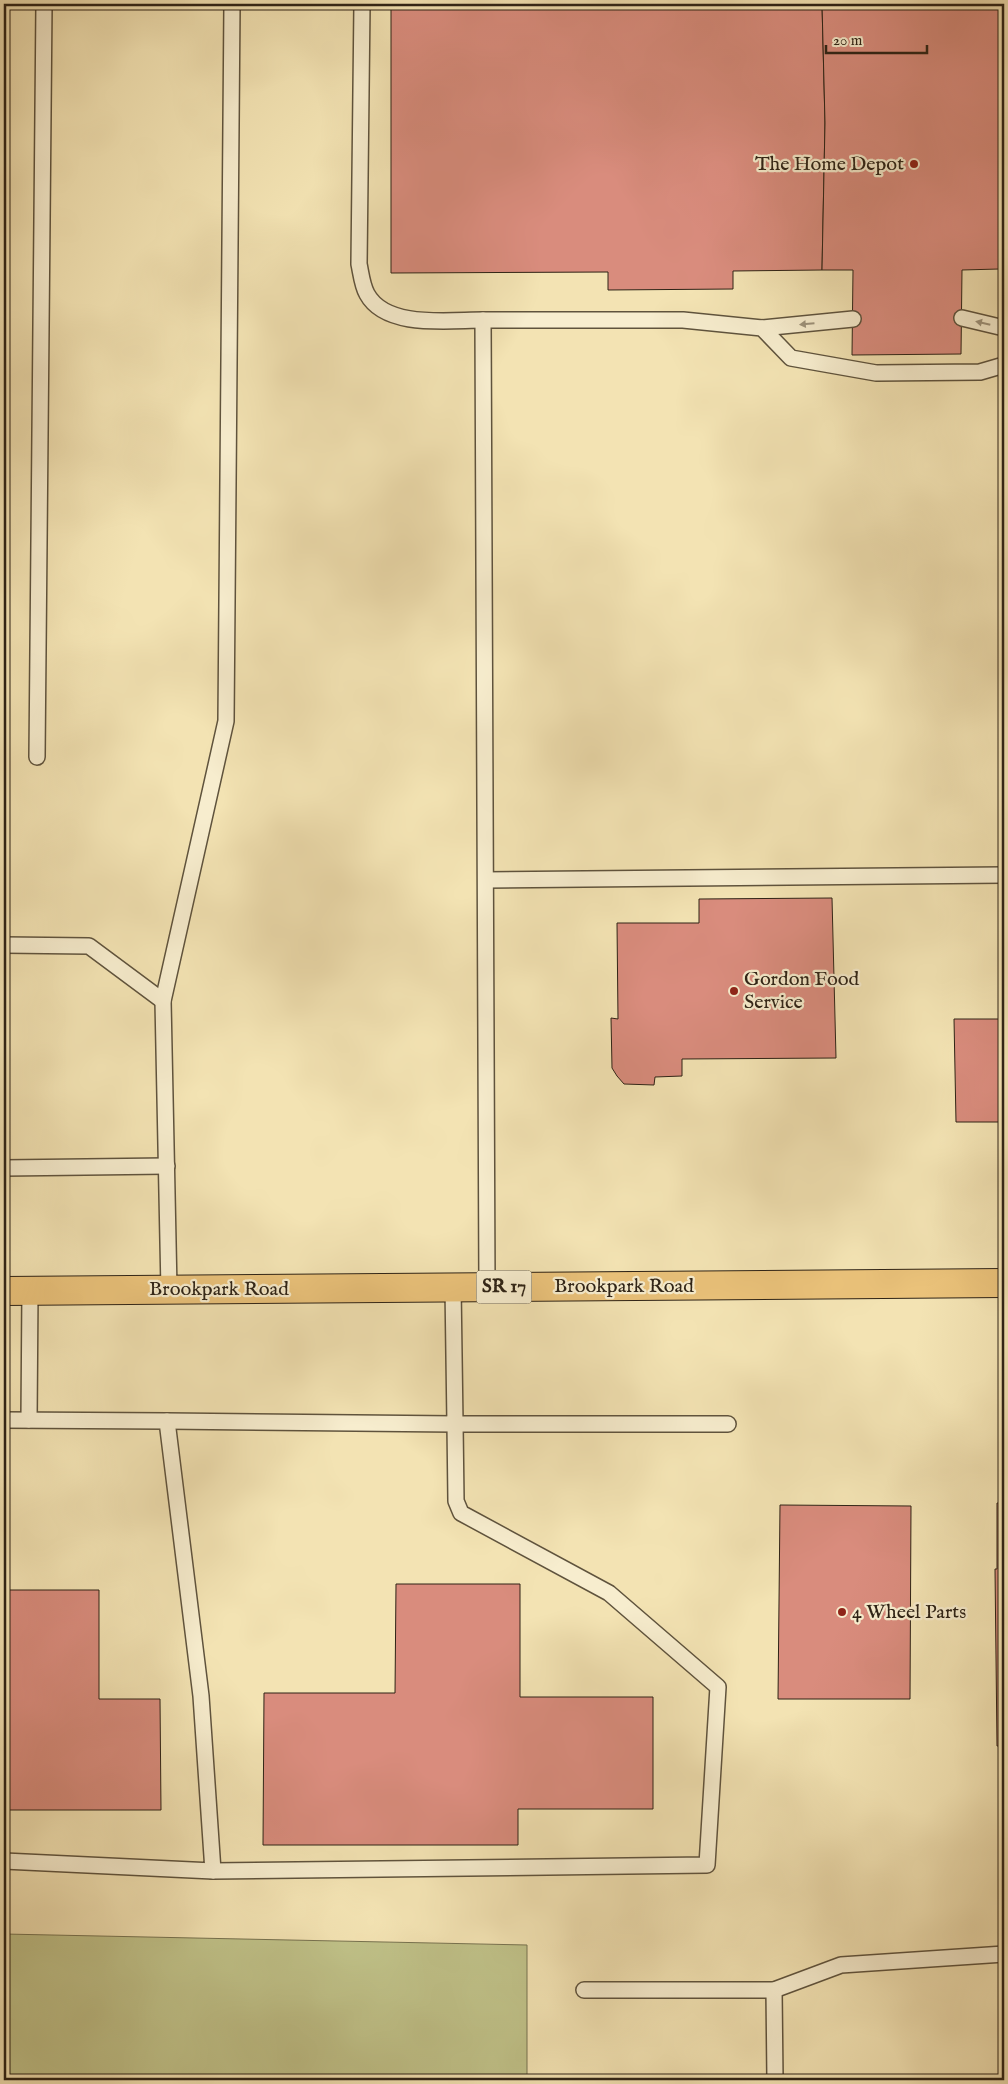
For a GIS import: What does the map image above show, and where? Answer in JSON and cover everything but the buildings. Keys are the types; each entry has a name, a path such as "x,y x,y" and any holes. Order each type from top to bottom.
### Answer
{"main road":[{"name":"Brookpark Road","path":"17,1291 1004,1283"}],"lane":[{"path":"37,757 44,4"},
{"path":"169,1290 163,1001 226,721 232,4"},
{"path":"362,4 358,264 367,294 380,309 394,316 416,320 683,320 762,328 852,319"},
{"path":"962,318 1004,328"},
{"path":"483,320 487,1287"},
{"path":"762,328 791,358 876,373 980,372 1004,365"},
{"path":"486,880 1004,875"},
{"path":"4,945 89,946 163,1001"},
{"path":"4,1168 167,1166"},
{"path":"4,1861 213,1871 707,1865 718,1687 609,1593 461,1512 456,1501 454,1287"},
{"path":"17,1291 28,1420"},
{"path":"4,1420 455,1424 728,1424"},
{"path":"167,1421 201,1696 213,1871"},
{"path":"584,1990 774,1990 841,1965 1004,1954"},
{"path":"774,1990 775,2080"}],"green space":[{"path":"4,1934 527,1945 527,2080 4,2080"}],"place":[{"name":"The Home Depot","path":"914,164"},
{"name":"Gordon Food Service","path":"734,991"},
{"name":"4 Wheel Parts","path":"842,1612"}]}
